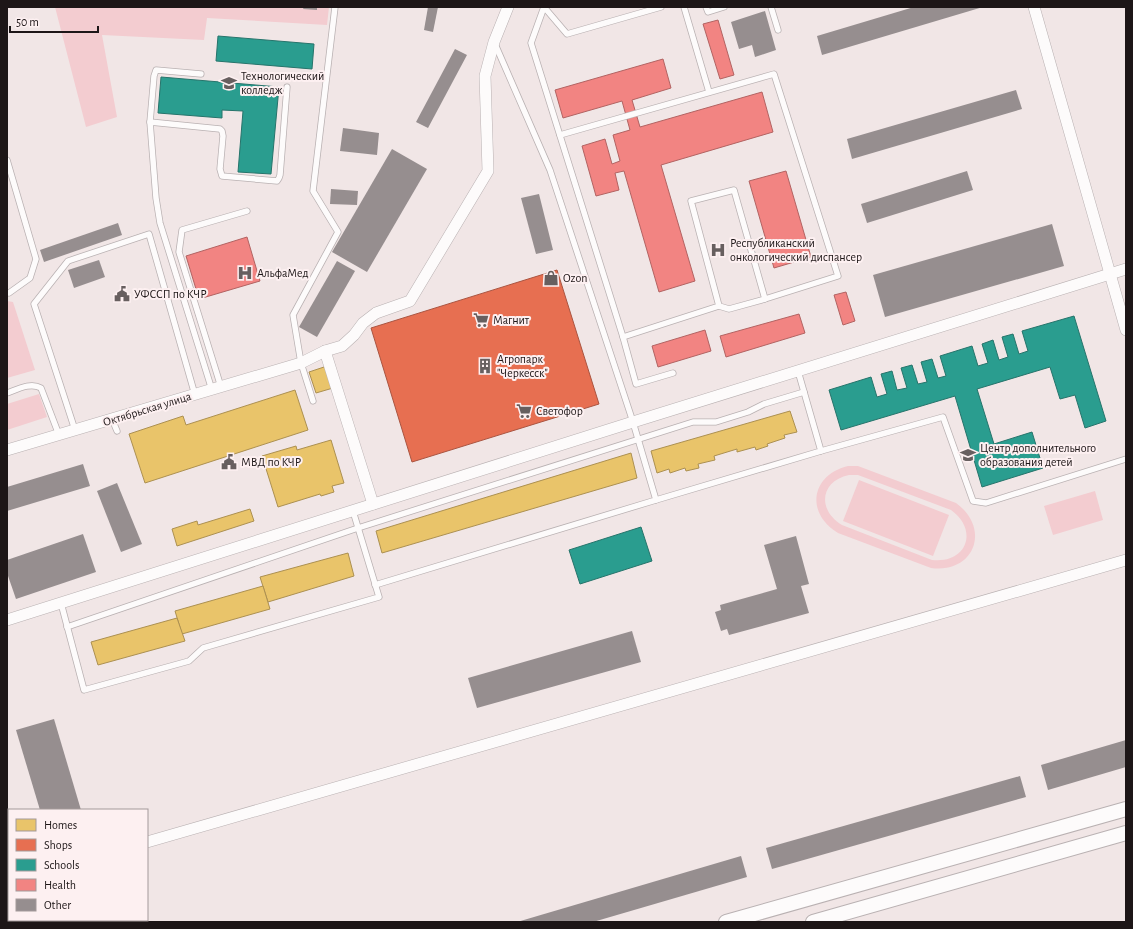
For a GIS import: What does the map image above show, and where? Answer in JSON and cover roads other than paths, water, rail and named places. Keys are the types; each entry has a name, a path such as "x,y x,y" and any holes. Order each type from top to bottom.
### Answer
{"street":[{"name":"Октябрьская улица","path":"7,450 301,363 325,351 342,346 354,335 363,323 376,313 410,300 488,171 485,76 494,42 508,7"},
{"path":"1034,7 1126,330"},
{"path":"7,620 633,422 1126,270"},
{"path":"325,351 373,504"},
{"path":"148,842 1126,560"},
{"path":"726,922 1126,809"},
{"path":"813,922 1126,833"}],"lane":[{"path":"313,401 301,363 293,315 338,232 313,191 336,7"},
{"path":"661,7 567,34 544,7 531,43 623,337 636,384 673,373"},
{"path":"684,7 709,92"},
{"path":"706,7 708,12 724,7"},
{"path":"771,7 778,30"},
{"path":"494,42 550,170 633,422 656,500"},
{"path":"201,74 156,70 154,76 150,122 156,198 160,223 217,388"},
{"path":"560,135 774,74 838,276 729,309 719,306 623,337"},
{"path":"150,122 220,129 223,136 220,169 222,176 277,181 280,175 288,88"},
{"path":"7,160 36,259 30,278 7,293"},
{"path":"719,306 692,201 734,190 765,299"},
{"path":"217,388 180,252 182,230 247,211"},
{"path":"75,430 34,304 68,261 149,234 195,395"},
{"path":"798,371 822,451"},
{"path":"7,393 29,386 36,385 41,388 59,435"},
{"path":"67,627 358,528 693,422 716,422 748,412 764,404 804,392"},
{"path":"375,585 656,500 943,417 973,501 986,502 1126,459"},
{"path":"112,420 117,431"},
{"path":"61,603 84,690 188,661 203,648 379,597 353,510"}],"place":[{"name":"Технологический колледж","path":"229,83"},
{"name":"Республиканский онкологический диспансер","path":"718,250"},
{"name":"АльфаМед","path":"245,273"},
{"name":"Ozon","path":"551,278"},
{"name":"УФССП по КЧР","path":"122,294"},
{"name":"Магнит","path":"481,320"},
{"name":"Агропарк \"Черкесск\"","path":"485,366"},
{"name":"Светофор","path":"524,411"},
{"name":"Центр дополнительного образования детей","path":"968,455"},
{"name":"МВД по КЧР","path":"229,462"}]}
